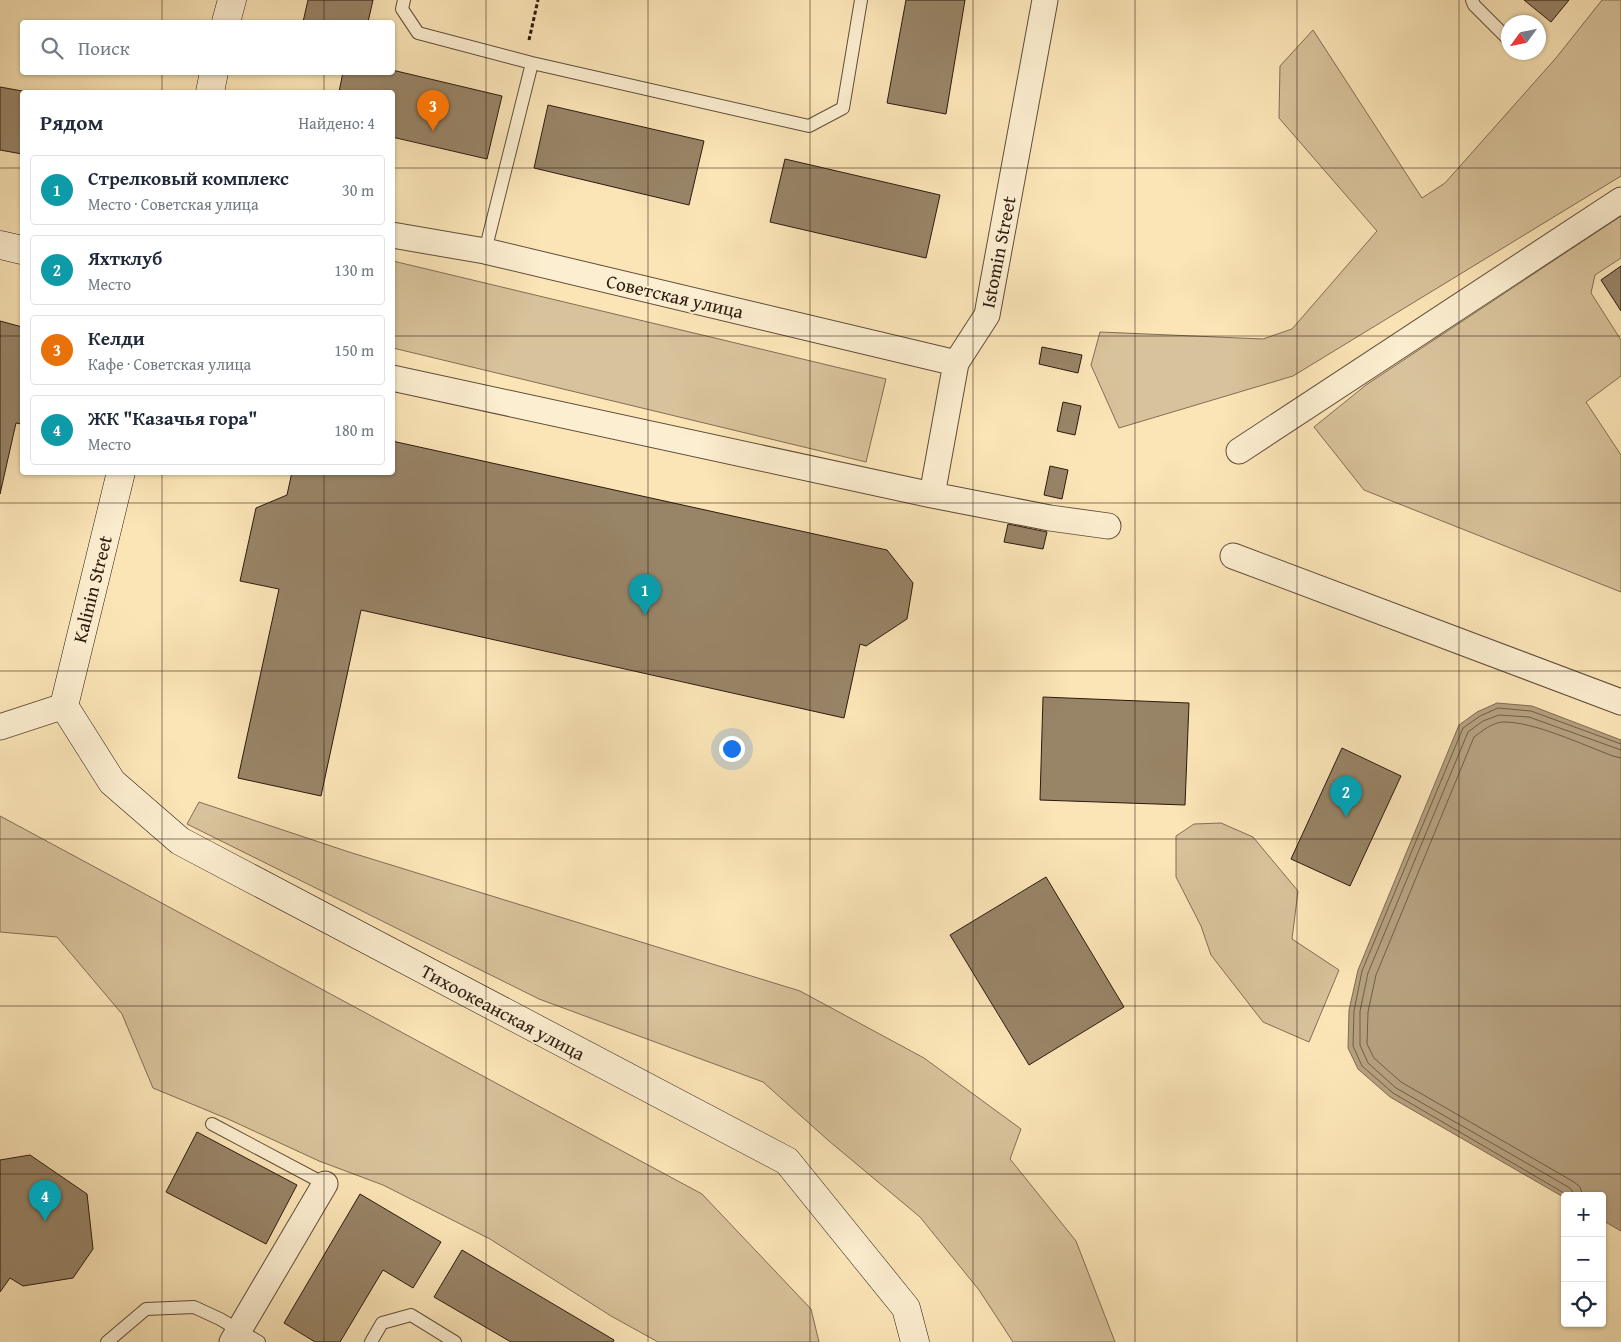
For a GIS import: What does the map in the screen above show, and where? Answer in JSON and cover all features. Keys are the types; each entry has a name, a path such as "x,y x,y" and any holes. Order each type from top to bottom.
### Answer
{"main road":[{"path":"227,20 232,0"},
{"path":"210,90 213,75"},
{"path":"0,245 20,250"},
{"name":"Kalinin Street","path":"64,706 119,475"},
{"name":"Тихоокеанская улица","path":"64,706 112,782 180,842 786,1161 906,1308 915,1342"}],"street":[{"name":"Istomin Street","path":"932,495 956,363 988,315 1045,0"},
{"path":"1240,451 1621,200"},
{"name":"Советская улица","path":"395,235 485,250 956,363"},
{"path":"395,379 932,495 1050,518 1108,526"},
{"path":"1233,556 1621,702"},
{"path":"0,727 64,706"},
{"path":"243,1338 326,1184"}],"lane":[{"path":"404,0 402,9 418,33 528,62 810,126 843,108 861,0"},
{"path":"1472,0 1474,5 1501,32"},
{"path":"485,250 528,62"},
{"path":"212,1124 326,1184"},
{"path":"107,1342 146,1309 194,1307 220,1319 243,1338"},
{"path":"371,1342 382,1323 411,1315 456,1342"}],"path":[{"path":"528,62 538,0"}],"shaded area":[{"path":"1602,0 1621,0 1621,176 1293,376 1119,428 1091,365 1100,332 1263,339 1292,329 1377,231 1279,118 1280,66 1313,30 1422,198 1445,183 1556,58"},
{"path":"1621,216 1621,258 1595,275 1591,293 1621,340 1621,376 1586,402 1621,455 1621,592 1364,490 1314,427 1366,385"},
{"path":"395,261 886,379 866,462 395,348"},
{"path":"199,802 349,852 800,991 924,1058 1021,1129 1010,1159 1076,1241 1115,1342 1013,1342 979,1290 920,1217 829,1141 763,1082 539,999 187,824"},
{"path":"0,816 702,1194 811,1309 819,1342 658,1342 611,1316 490,1239 383,1185 319,1161 228,1119 153,1088 122,1014 57,937 0,932"},
{"path":"1221,823 1253,837 1298,891 1292,939 1339,970 1309,1042 1263,1022 1211,955 1201,926 1176,877 1176,836 1194,824"}],"water":[{"path":"1497,703 1532,706 1621,740 1621,1231 1606,1222 1606,1192 1561,1192 1561,1196 1390,1097 1358,1069 1348,1048 1349,1010 1358,970 1459,725 1477,712"}],"building":[{"path":"308,0 373,0 368,20 303,20"},
{"path":"906,0 965,0 946,114 887,103"},
{"path":"1524,0 1569,0 1551,22 1546,18 1546,15 1542,15"},
{"path":"395,71 502,96 487,159 395,138 395,90 339,90 342,75 395,75"},
{"path":"0,87 20,91 20,154 0,150"},
{"path":"548,105 704,141 689,205 534,168"},
{"path":"785,159 940,195 926,258 770,222"},
{"path":"1621,266 1621,311 1601,280"},
{"path":"0,321 20,326 20,424 16,423 0,494"},
{"path":"1042,347 1082,355 1078,373 1039,364"},
{"path":"1063,402 1081,406 1075,435 1057,431"},
{"path":"395,442 887,550 913,583 907,619 866,646 860,644 844,718 361,610 321,796 238,778 279,589 240,581 256,508 287,495 291,475 395,475"},
{"path":"1050,466 1068,470 1062,499 1044,495"},
{"path":"1008,524 1047,532 1043,549 1004,542"},
{"path":"1043,697 1189,703 1185,805 1040,800"},
{"path":"1342,748 1401,776 1350,886 1291,859"},
{"path":"1046,877 1124,1007 1029,1065 950,935"},
{"path":"197,1132 297,1185 266,1244 166,1192"},
{"path":"30,1155 87,1194 93,1249 73,1278 23,1286 10,1278 0,1292 0,1160"},
{"path":"360,1194 441,1242 413,1288 383,1270 340,1342 315,1342 284,1323"},
{"path":"462,1250 614,1340 613,1342 511,1342 434,1297"}],"place":[{"name":"Келди","path":"433,131"},
{"name":"Стрелковый комплекс","path":"645,615"},
{"name":"Яхтклуб","path":"1346,817"},
{"name":"ЖК \"Казачья гора\"","path":"45,1221"}]}
